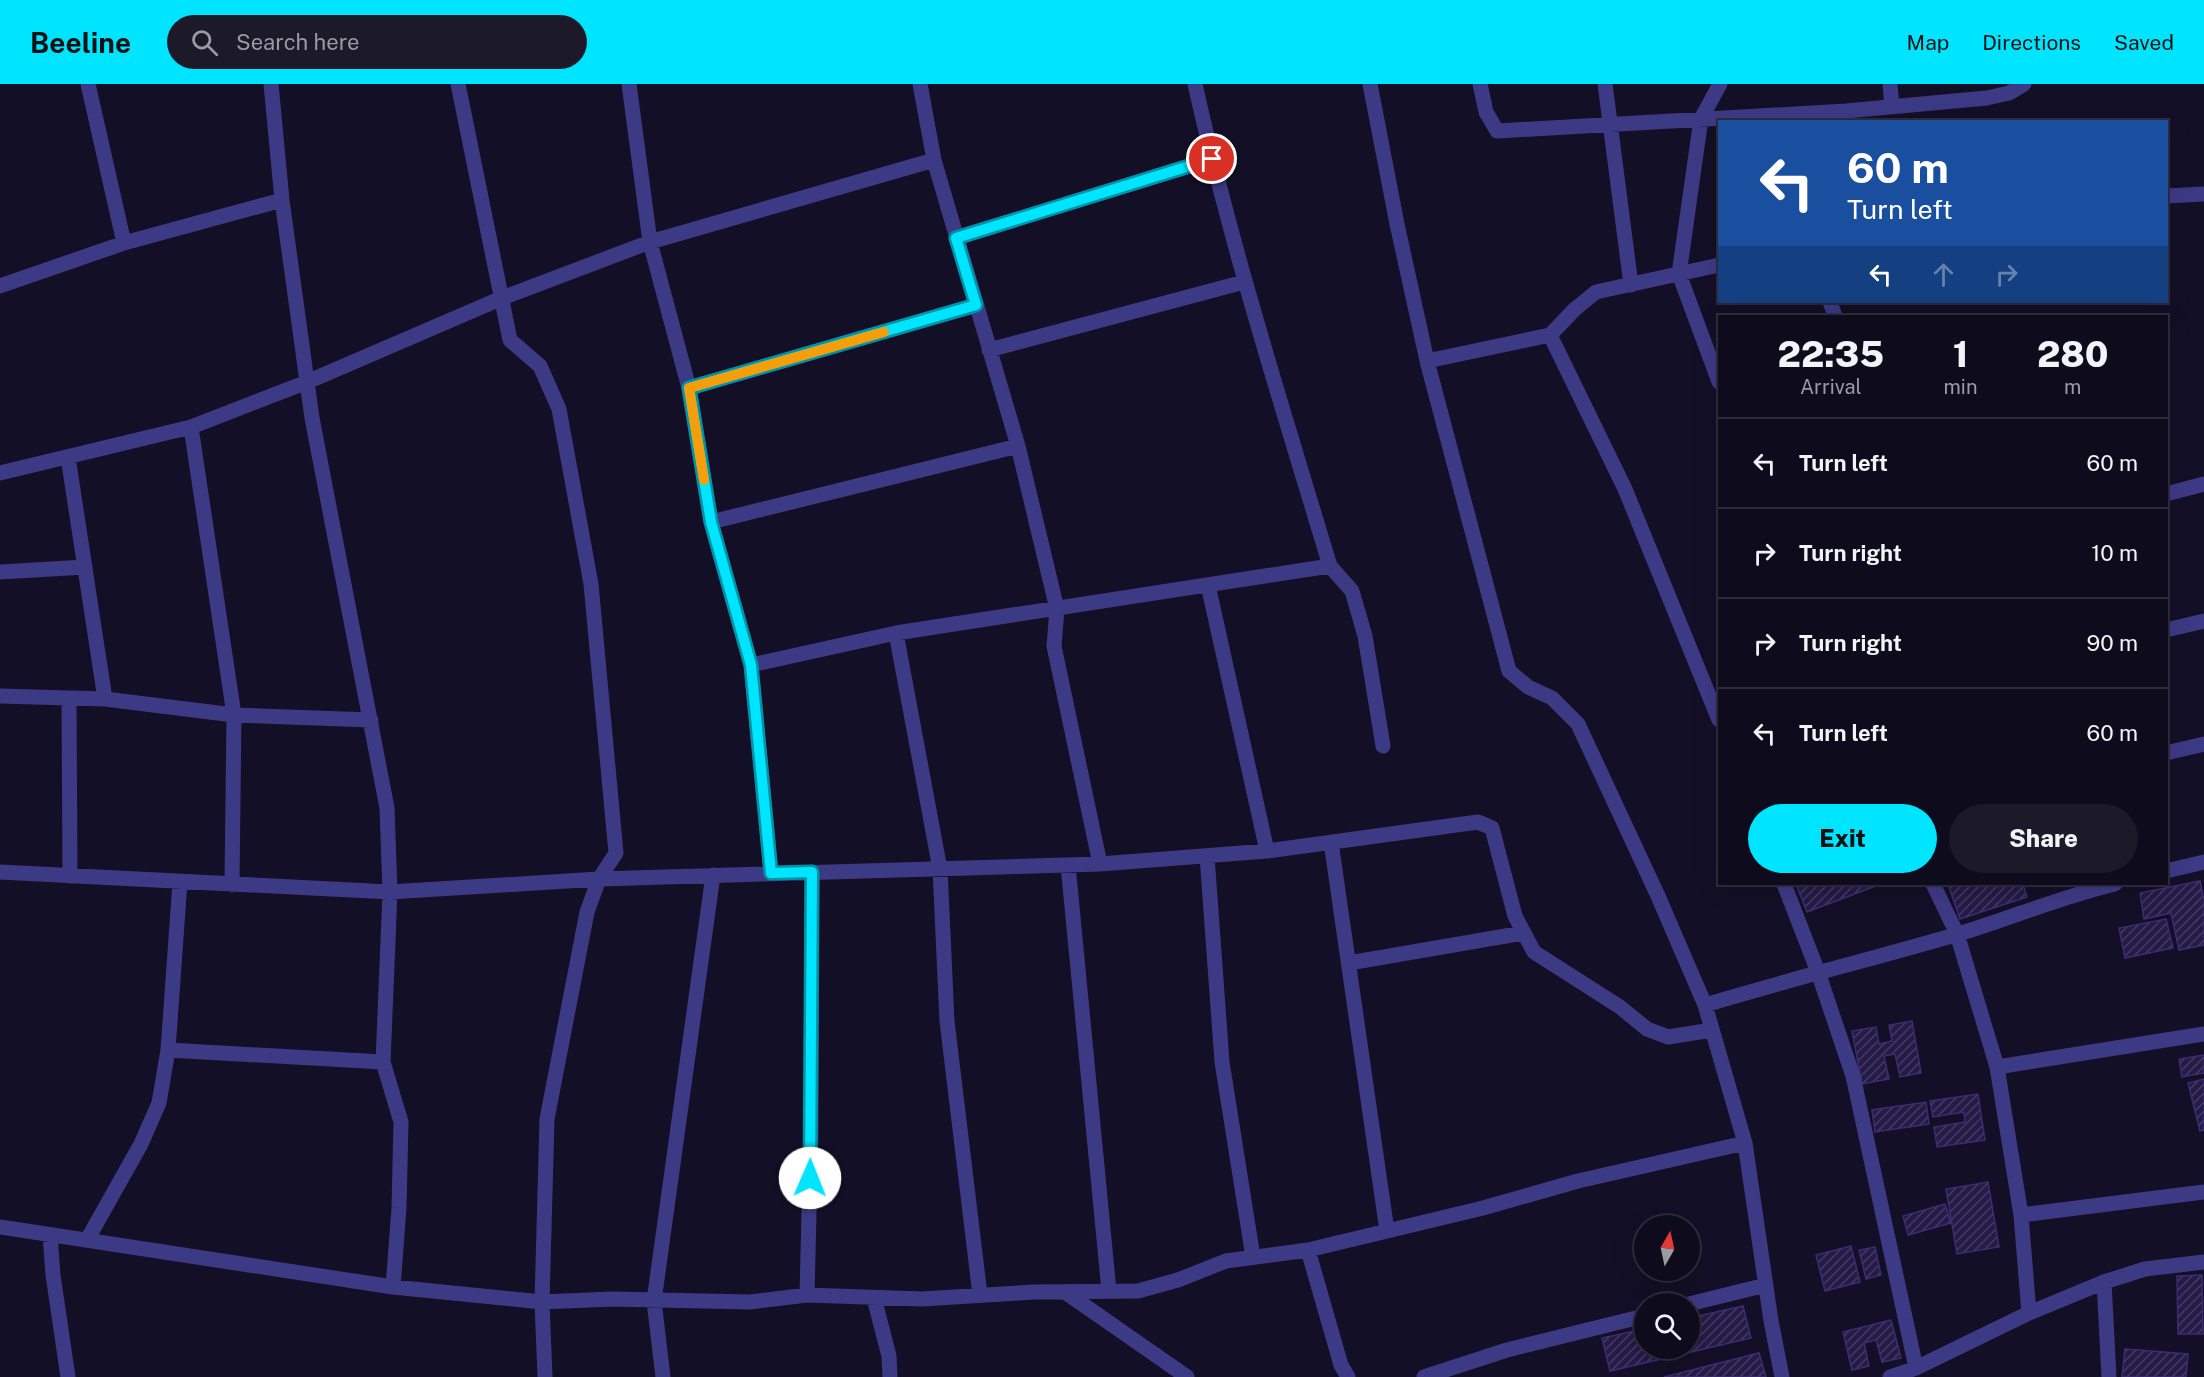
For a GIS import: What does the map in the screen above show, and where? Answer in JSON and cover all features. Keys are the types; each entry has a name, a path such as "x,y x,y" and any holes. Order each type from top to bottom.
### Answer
{"street":[{"path":"88,84 124,243"},
{"path":"271,84 282,200 314,429 387,808 390,892 382,1062 400,1122 399,1208 393,1287"},
{"path":"458,84 510,340 540,366 559,409 591,584 616,853 598,879 587,912 547,1119 542,1302 545,1377"},
{"path":"628,84 650,242 689,388 711,522 751,665 771,873"},
{"path":"920,84 934,160 1018,446 1057,609 1054,646 1100,864"},
{"path":"1195,84 1244,282 1330,566 1352,591 1365,636 1383,746"},
{"path":"1370,84 1427,361 1509,671 1527,687 1552,698 1578,724 1658,896 1705,1005 1745,1143 1782,1377"},
{"path":"1480,84 1486,112 1497,131 1892,107 1987,98 2009,93 2024,84"},
{"path":"1605,84 1631,285"},
{"path":"1718,379 1679,274 1701,120 1720,84"},
{"path":"1890,84 1892,107"},
{"path":"956,238 1212,159"},
{"path":"0,473 191,427 307,382 502,298 650,242 934,160"},
{"path":"2168,196 2204,194"},
{"path":"0,286 124,243 282,200"},
{"path":"1427,361 1550,335 1575,309 1596,292 1718,265"},
{"path":"989,350 1244,282"},
{"path":"689,388 976,305"},
{"path":"1550,335 1625,489 1718,718"},
{"path":"191,427 234,715 232,885"},
{"path":"711,522 1018,446"},
{"path":"68,457 105,699"},
{"path":"2168,493 2204,484"},
{"path":"751,665 896,633 1330,566"},
{"path":"0,572 85,567"},
{"path":"1208,585 1267,851"},
{"path":"2168,630 2204,621"},
{"path":"896,633 940,869 947,1021 980,1295"},
{"path":"0,696 105,699 234,715 371,720"},
{"path":"69,698 70,876"},
{"path":"2168,753 2204,744"},
{"path":"0,872 390,892 598,879 1100,864 1267,851 1478,822 1492,828 1515,916 1534,952 1620,1006 1647,1029 1668,1037 1712,1030"},
{"path":"1331,842 1387,1231"},
{"path":"1206,856 1222,1062 1253,1257"},
{"path":"2168,871 2204,862"},
{"path":"1068,866 1109,1291"},
{"path":"807,1295 811,1131 812,872"},
{"path":"663,1377 654,1301 713,875"},
{"path":"87,1240 141,1144 159,1103 168,1050 180,882"},
{"path":"1784,885 1818,972 1853,1076 1916,1368"},
{"path":"1933,885 1957,934 1997,1067 2021,1215 2029,1313"},
{"path":"1705,1005 1957,934 2077,888 2106,885"},
{"path":"1349,963 1523,933"},
{"path":"1997,1067 2204,1034"},
{"path":"168,1050 382,1062"},
{"path":"0,1227 393,1287 542,1302 612,1299 750,1302 807,1295 922,1299 980,1295 1138,1291 1178,1280 1226,1261 1308,1250 1482,1208 1578,1181 1745,1143"},
{"path":"2021,1215 2204,1192"},
{"path":"50,1235 53,1275 68,1377"},
{"path":"1308,1250 1341,1365 1348,1377"},
{"path":"1890,1377 1916,1368 2029,1313 2104,1282 2145,1269 2204,1262"},
{"path":"2104,1282 2109,1377"},
{"path":"1700,1301 1766,1286"},
{"path":"1065,1292 1187,1377"},
{"path":"874,1298 889,1356 890,1377"},
{"path":"1424,1377 1507,1350 1634,1318"}],"building":[{"path":"2200,881 2204,901 2204,945 2179,950 2171,913 2144,919 2140,893"},
{"path":"1796,885 1878,885 1807,912"},
{"path":"1948,885 2023,885 2027,897 1960,919"},
{"path":"2166,919 2173,948 2125,958 2119,928"},
{"path":"1912,1021 1921,1073 1900,1077 1895,1054 1884,1056 1889,1079 1862,1084 1852,1031 1876,1027 1879,1044 1892,1041 1889,1025"},
{"path":"2204,1055 2204,1073 2182,1077 2179,1059"},
{"path":"2204,1079 2204,1130 2200,1131 2188,1083"},
{"path":"1978,1094 1985,1140 1937,1147 1934,1127 1965,1122 1964,1112 1933,1117 1930,1101"},
{"path":"1926,1102 1929,1124 1875,1132 1872,1110"},
{"path":"1988,1182 1999,1247 1957,1254 1946,1189"},
{"path":"1945,1204 1951,1223 1908,1235 1903,1216"},
{"path":"1851,1246 1860,1282 1825,1291 1816,1255"},
{"path":"1875,1247 1881,1275 1866,1279 1859,1250"},
{"path":"2202,1275 2203,1334 2178,1334 2177,1276"},
{"path":"1743,1306 1751,1338 1700,1350 1700,1316"},
{"path":"1891,1320 1901,1358 1882,1362 1876,1340 1864,1343 1869,1366 1852,1370 1843,1332"},
{"path":"1634,1331 1634,1359 1661,1359 1610,1371 1602,1338"},
{"path":"2125,1349 2188,1354 2186,1377 2122,1377"},
{"path":"1759,1353 1766,1377 1664,1377"}],"slow traffic":[{"path":"704,480 689,388 884,332"}],"route":[{"path":"810,1178 812,872 771,873 751,665 711,522 689,388 976,305 956,238 1212,159"}]}
